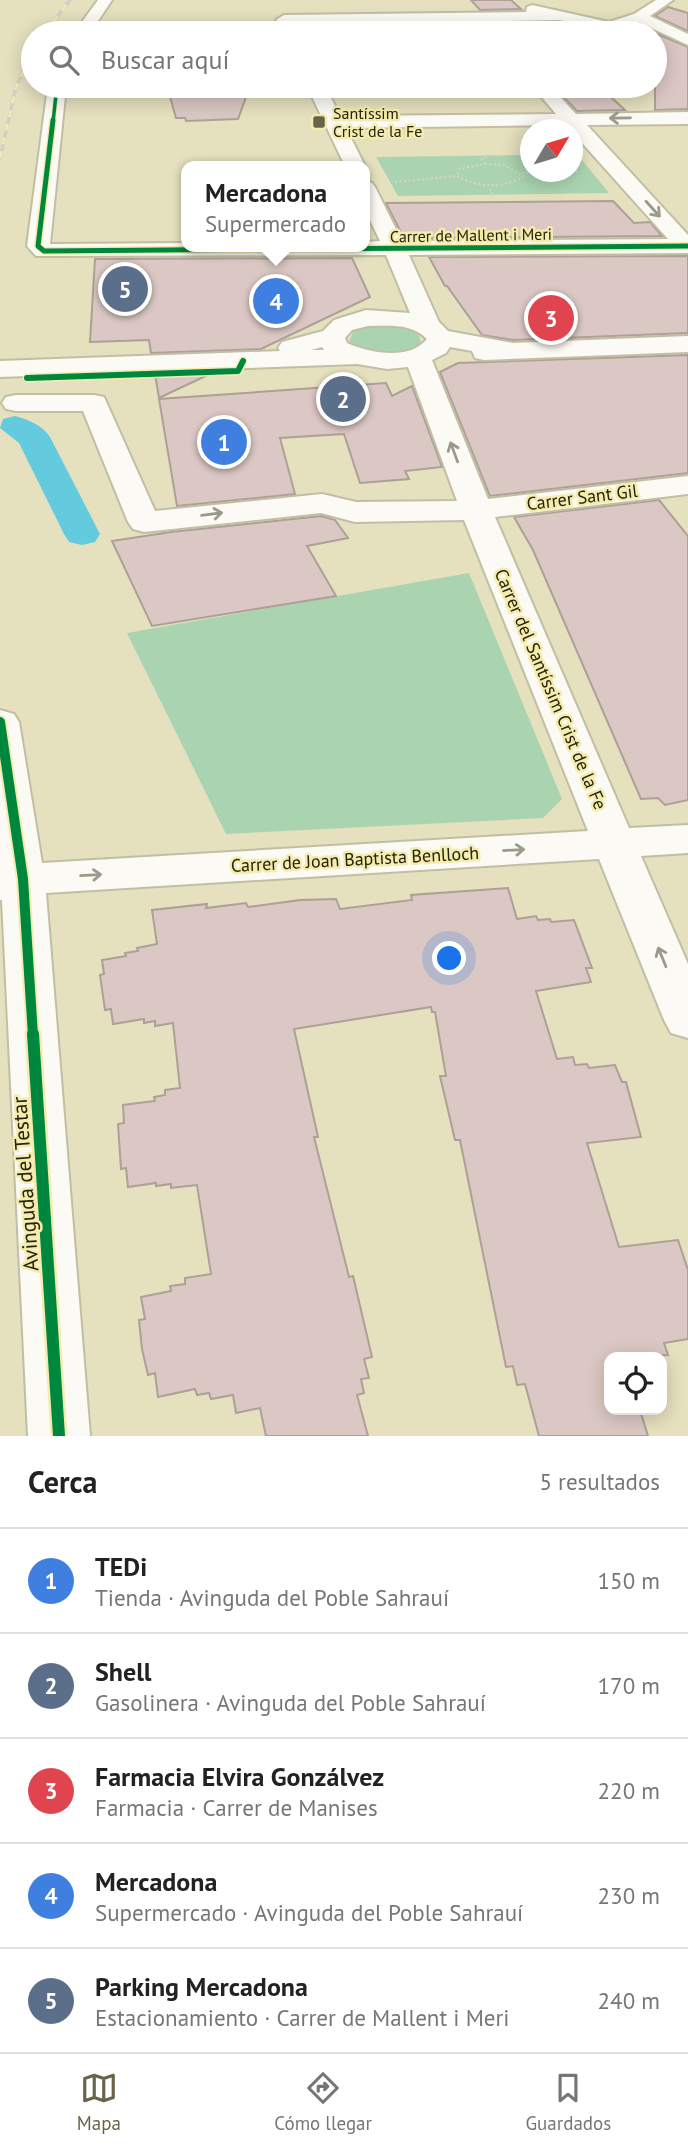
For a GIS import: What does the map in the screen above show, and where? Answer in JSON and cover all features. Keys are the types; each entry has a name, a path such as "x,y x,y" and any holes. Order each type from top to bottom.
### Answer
{"street":[{"path":"90,21 104,0"},
{"path":"486,0 582,21"},
{"path":"548,0 603,21"},
{"path":"643,21 656,2"},
{"path":"285,21 558,16"},
{"path":"667,35 685,42"},
{"path":"667,40 685,42"},
{"name":"Carrer de Mallent i Meri","path":"56,98 38,246 44,251 74,256 288,252"},
{"path":"322,98 353,161"},
{"path":"552,98 571,119 688,118"},
{"path":"334,122 520,120"},
{"path":"583,132 687,246"},
{"name":"Carrer del Santíssim Crist de la Fe","path":"370,198 412,285 476,510 688,1020"},
{"name":"Carrer de Mallent i Meri","path":"370,250 687,246"},
{"path":"243,362 332,336 343,325 366,318 394,302 412,285"},
{"path":"366,318 399,318 428,343"},
{"path":"332,336 335,347 353,356"},
{"path":"0,369 32,368 68,355 243,362 353,356 382,361 428,343 509,350 688,344"},
{"path":"8,411 32,368"},
{"name":"Carrer Sant Gil","path":"8,411 94,403 144,522 321,503 355,512 476,510 678,486"},
{"path":"678,486 688,511"},
{"name":"Avinguda del Testar","path":"0,722 11,882 59,1436"},
{"name":"Carrer de Joan Baptista Benlloch","path":"11,882 688,839"}],"path":[{"path":"485,164 481,159 486,155"},
{"path":"457,176 459,169 485,164 512,167 520,172"},
{"path":"391,183 411,178 457,176 466,181 493,185 513,183 520,178"},
{"path":"493,185 489,191 494,195"}],"green space":[{"path":"520,155 520,182 583,182 583,161 609,193 398,196 376,157"},
{"path":"393,324 418,333 421,342 414,348 395,354 375,354 349,342 353,332 370,325"},
{"path":"469,573 562,799 543,818 226,834 127,633"}],"building":[{"path":"471,0 511,0 521,9 480,10"},
{"path":"668,7 688,13 688,31 667,21 655,16"},
{"path":"667,38 688,47 688,109 655,110 655,98 667,98"},
{"path":"170,98 246,98 238,119 186,121 185,118 176,118"},
{"path":"565,98 612,98 625,110 577,111"},
{"path":"613,201 634,223 650,222 662,236 404,238 386,203"},
{"path":"688,256 688,333 513,340 482,335 445,286 429,257"},
{"path":"352,258 370,297 261,349 151,353 149,340 90,342 95,259"},
{"path":"688,355 688,473 490,496 440,372 458,363"},
{"path":"214,372 159,398 155,374"},
{"path":"386,383 392,396 412,386 442,467 405,471 409,479 360,483 344,434 280,438 295,494 177,506 159,399"},
{"path":"659,500 688,536 688,800 665,805 658,798 641,799 533,550 514,517"},
{"path":"321,516 335,520 348,538 307,546 336,596 152,626 112,541 171,532"},
{"path":"508,888 517,919 536,916 538,920 550,919 551,922 574,920 592,968 586,968 591,982 536,991 557,1059 573,1057 575,1065 587,1064 589,1068 615,1065 622,1082 626,1082 641,1137 587,1143 619,1247 678,1240 688,1270 688,1339 664,1343 667,1352 604,1352 604,1415 642,1415 648,1436 539,1436 525,1384 517,1385 513,1366 506,1367 460,1140 455,1140 440,1076 446,1076 435,1012 432,1012 431,1007 294,1029 318,1137 314,1137 349,1277 353,1276 372,1357 364,1359 369,1378 361,1379 364,1393 357,1395 368,1436 266,1436 260,1408 236,1413 233,1395 211,1399 209,1393 197,1395 195,1389 158,1397 155,1373 148,1375 139,1320 145,1319 141,1297 171,1291 170,1286 185,1284 185,1278 211,1274 197,1185 171,1188 171,1184 156,1186 156,1183 128,1187 126,1168 121,1169 118,1124 124,1123 123,1105 155,1101 154,1097 165,1095 165,1090 180,1088 173,1023 155,1026 155,1021 144,1023 144,1019 113,1024 111,1009 105,1010 100,975 104,974 102,960 126,956 125,953 138,951 137,948 157,944 152,910 207,904 206,908 246,903 248,907 300,900 336,899 340,909 412,900 411,895"}],"waterway":[{"path":"15,426 33,437 82,534"}],"railway":[{"path":"54,21 70,0"},
{"path":"0,158 16,87 21,76"}],"cycle path":[{"path":"56,98 38,246 44,251 181,250"},
{"path":"370,248 688,246"},
{"path":"27,378 238,371 243,361"},
{"path":"0,722 23,879 59,1436"}],"place":[{"name":"Santíssim Crist de la Fe","path":"319,122"},
{"name":"Parking Mercadona","path":"125,289"},
{"name":"Mercadona","path":"276,301"},
{"name":"Farmacia Elvira Gonzálvez","path":"551,318"},
{"name":"Shell","path":"343,399"},
{"name":"TEDi","path":"224,442"}]}
